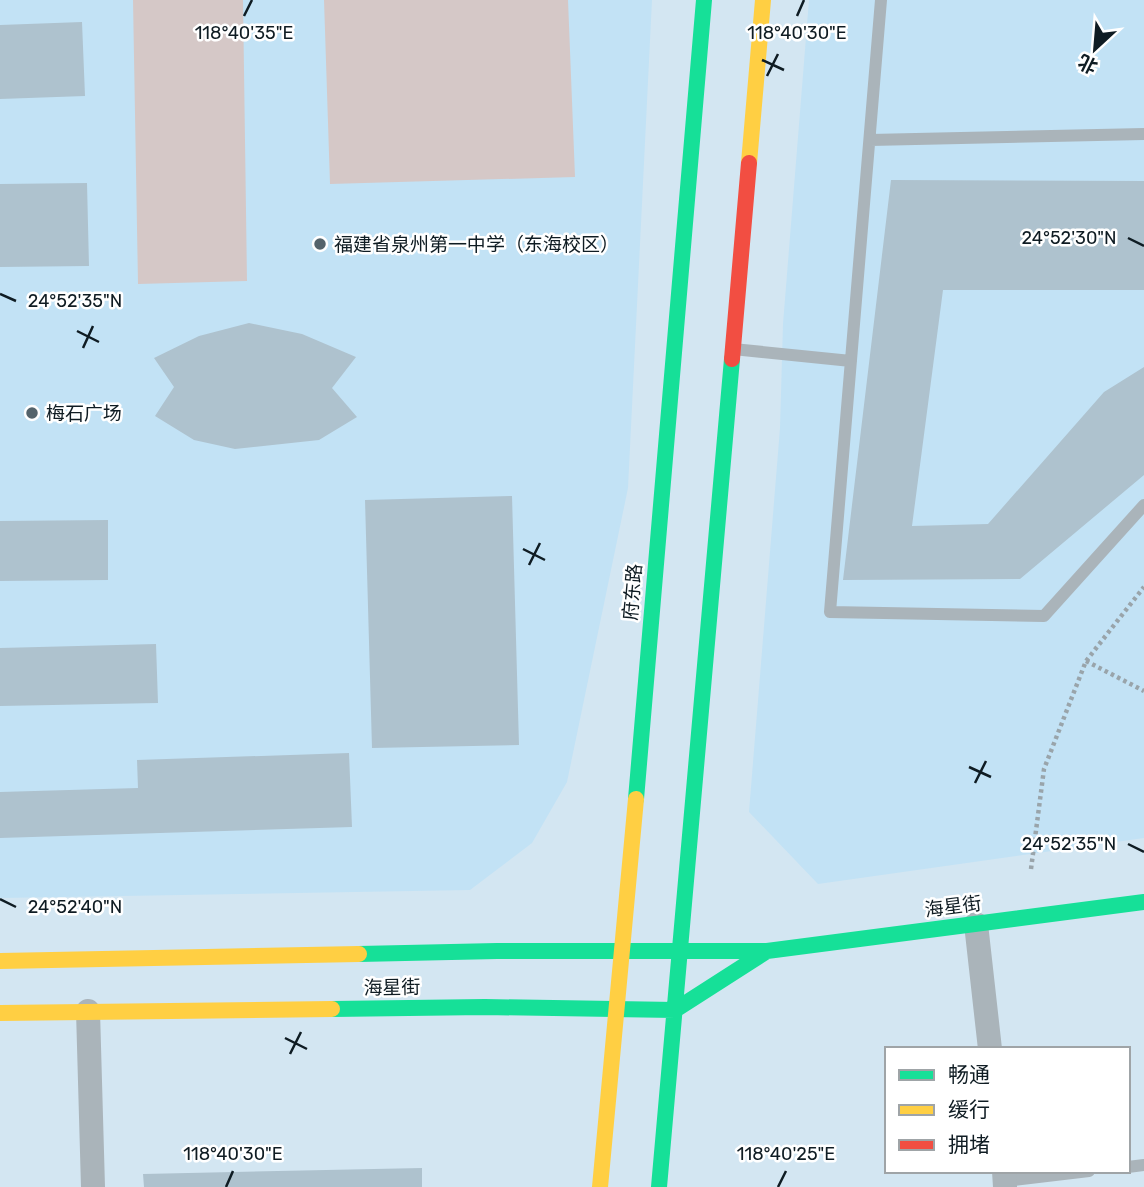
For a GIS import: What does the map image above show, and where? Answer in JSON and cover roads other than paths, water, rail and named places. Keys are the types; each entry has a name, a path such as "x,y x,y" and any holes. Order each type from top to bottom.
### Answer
{"main road":[{"name":"府东路","path":"600,1187 623,950 704,0"},
{"path":"659,1187 763,0"},
{"name":"海星街","path":"0,961 623,950 767,951 1144,902"},
{"name":"海星街","path":"0,1013 485,1007 676,1010 767,951"}],"street":[{"path":"976,924 990,1047"},
{"path":"88,1012 93,1187"}],"lane":[{"path":"881,0 830,612 1044,616 1144,505"},
{"path":"870,140 1144,134"},
{"path":"733,349 851,361"},
{"path":"1005,1180 1070,1173"}],"place":[{"name":"福建省泉州第一中学（东海校区）","path":"320,244"},
{"name":"梅石广场","path":"32,413"}]}
